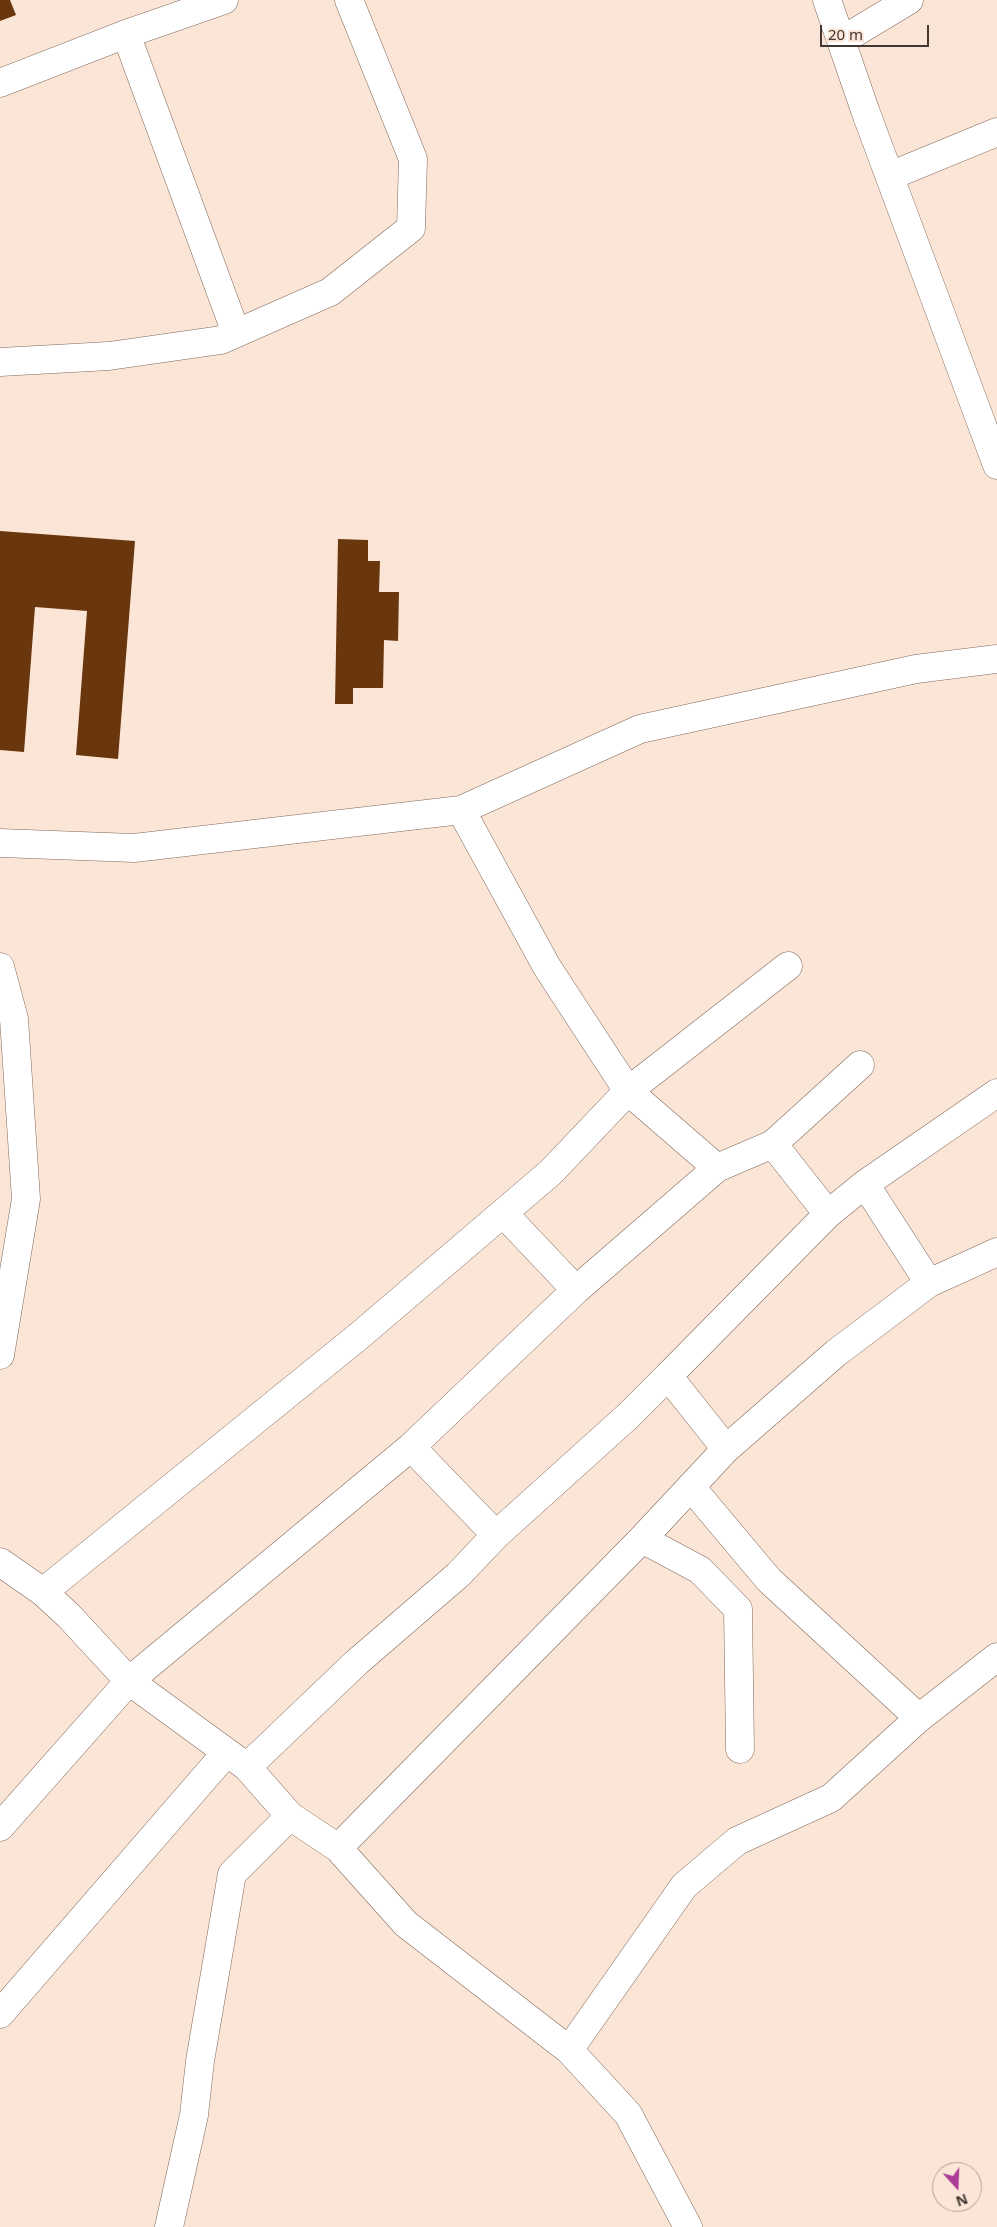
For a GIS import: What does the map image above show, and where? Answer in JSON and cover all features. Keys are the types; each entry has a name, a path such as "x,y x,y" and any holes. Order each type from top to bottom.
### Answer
{"street":[{"path":"0,83 126,34 224,0"},
{"path":"0,362 109,356 221,340 330,292 411,228 413,159 349,0"},
{"path":"827,0 997,466"},
{"path":"841,40 909,0"},
{"path":"126,34 236,334"},
{"path":"890,176 997,132"},
{"path":"0,843 134,848 461,810 640,729 916,668 997,659"},
{"path":"461,810 547,967 628,1091 717,1168"},
{"path":"43,1592 359,1336 551,1172 628,1091 788,966"},
{"path":"0,967 14,1019 26,1199 0,1355"},
{"path":"0,1827 129,1681 411,1447 576,1290 717,1168 773,1144 860,1065"},
{"path":"0,2014 237,1760 357,1662 458,1575 496,1535 628,1416 828,1214 865,1184 997,1093"},
{"path":"773,1144 828,1214"},
{"path":"865,1184 929,1283"},
{"path":"503,1213 576,1290"},
{"path":"338,1848 692,1487 726,1449 836,1353 929,1283 997,1252"},
{"path":"668,1376 726,1449"},
{"path":"411,1447 496,1535"},
{"path":"692,1487 769,1580 919,1718"},
{"path":"642,1538 700,1570 738,1609 740,1749"},
{"path":"0,1562 43,1592 69,1616 129,1681 237,1760 290,1816 338,1848 406,1924 569,2050 628,2114 688,2227"},
{"path":"738,1609 769,1580"},
{"path":"569,2050 684,1886 737,1841 830,1798 919,1718 997,1658"},
{"path":"170,2227 194,2115 200,2061 232,1874 290,1816"}],"building":[{"path":"0,0 10,0 16,15 0,21"},
{"path":"0,531 135,541 118,759 76,755 87,611 35,607 24,752 0,750"},
{"path":"338,539 368,540 368,561 380,561 379,592 399,592 398,641 384,640 383,688 353,688 353,704 335,704"}]}
